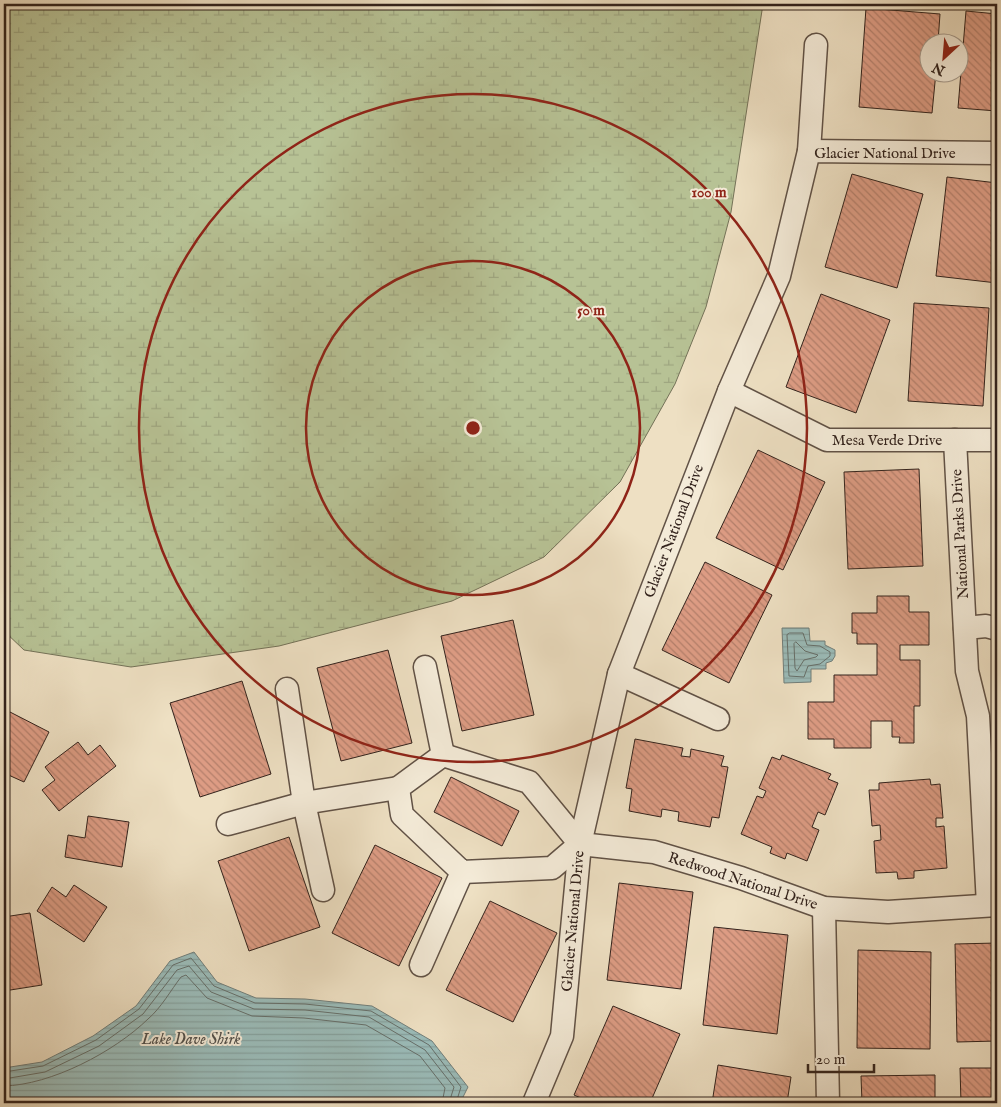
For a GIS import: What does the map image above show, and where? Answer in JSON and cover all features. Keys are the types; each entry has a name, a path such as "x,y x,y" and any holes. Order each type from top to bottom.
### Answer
{"street":[{"path":"809,151 816,45"},
{"name":"Glacier National Drive","path":"534,1103 562,1036 580,844 619,674 729,391 779,276 809,151 997,153"},
{"name":"Mesa Verde Drive","path":"729,391 827,440 997,440"},
{"name":"National Parks Drive","path":"955,440 967,671 988,714 993,905"},
{"path":"966,628 986,626 997,629"},
{"path":"425,667 443,755"},
{"path":"619,674 718,719"},
{"path":"287,689 304,803 323,890"},
{"path":"228,824 304,803 398,788 443,755"},
{"path":"398,788 402,815 462,872 552,868 580,844 529,782 443,755"},
{"name":"Redwood National Drive","path":"580,844 654,852 741,878 824,908 888,912 993,905"},
{"path":"421,965 462,872"},
{"path":"824,908 828,1103"}],"green space":[{"path":"4,4 763,4 731,212 706,307 675,384 620,482 544,557 452,601 279,646 131,667 24,650 4,631"}],"water":[{"path":"782,628 809,628 810,641 825,641 825,645 835,650 835,656 832,661 826,663 826,669 811,669 811,682 784,683"},
{"name":"Lake Dave Shirk","path":"194,952 217,982 256,998 305,999 372,1006 432,1041 468,1087 460,1103 4,1103 4,1068 42,1062 93,1036 136,1006 170,961"}],"building":[{"path":"866,8 940,14 939,32 918,32 918,82 935,82 932,113 859,107"},
{"path":"966,11 997,14 997,111 958,108 960,82 968,82 968,32 964,32"},
{"path":"852,174 923,194 897,288 825,267"},
{"path":"947,177 997,183 997,283 936,276"},
{"path":"821,294 890,320 856,413 786,387"},
{"path":"914,303 989,308 983,406 908,401"},
{"path":"758,450 825,482 783,570 716,538"},
{"path":"919,469 923,566 848,569 844,472"},
{"path":"997,499 997,571 992,570"},
{"path":"705,562 772,595 729,683 662,650"},
{"path":"877,596 909,596 909,612 929,612 929,645 900,645 900,660 920,660 920,706 914,706 914,743 899,743 900,737 892,737 892,721 871,721 871,748 834,748 834,739 808,739 808,702 834,702 834,675 877,675 877,644 857,644 857,633 852,633 852,613 877,613"},
{"path":"513,620 534,715 462,731 441,636"},
{"path":"388,650 412,743 341,761 317,668"},
{"path":"242,681 271,774 200,797 170,703"},
{"path":"10,712 49,732 24,782 4,773 4,725"},
{"path":"635,739 683,748 681,756 690,757 691,749 724,756 721,766 728,767 719,818 712,817 710,827 678,821 679,812 662,809 661,817 629,811 632,789 626,788"},
{"path":"78,742 88,755 100,745 116,766 59,811 42,790 55,780 45,767"},
{"path":"782,755 831,774 828,779 838,783 825,815 818,812 812,827 819,830 807,861 787,853 785,859 770,853 772,847 741,834 757,796 763,798 766,791 759,788 772,757 780,760"},
{"path":"451,777 519,811 502,846 434,812"},
{"path":"930,779 931,785 940,784 943,818 936,818 936,827 944,826 947,868 914,871 914,878 898,879 897,872 876,873 874,841 881,840 880,825 872,826 869,790 879,790 879,783"},
{"path":"88,816 129,822 122,867 65,857 68,835 85,838"},
{"path":"289,837 320,927 249,951 218,861"},
{"path":"375,845 442,878 399,966 332,933"},
{"path":"619,883 693,892 681,989 607,980"},
{"path":"74,885 107,907 84,942 37,911 52,887 66,897"},
{"path":"490,901 557,933 513,1022 446,990"},
{"path":"30,913 42,985 4,991 4,917"},
{"path":"714,927 788,935 777,1034 703,1025"},
{"path":"997,943 997,1041 957,1042 955,944"},
{"path":"858,950 931,952 930,1049 857,1048"},
{"path":"613,1006 680,1034 650,1103 592,1103 574,1095"},
{"path":"718,1065 791,1077 787,1103 712,1103"},
{"path":"960,1068 997,1068 997,1103 961,1103"},
{"path":"935,1075 935,1103 862,1103 861,1076"}]}
